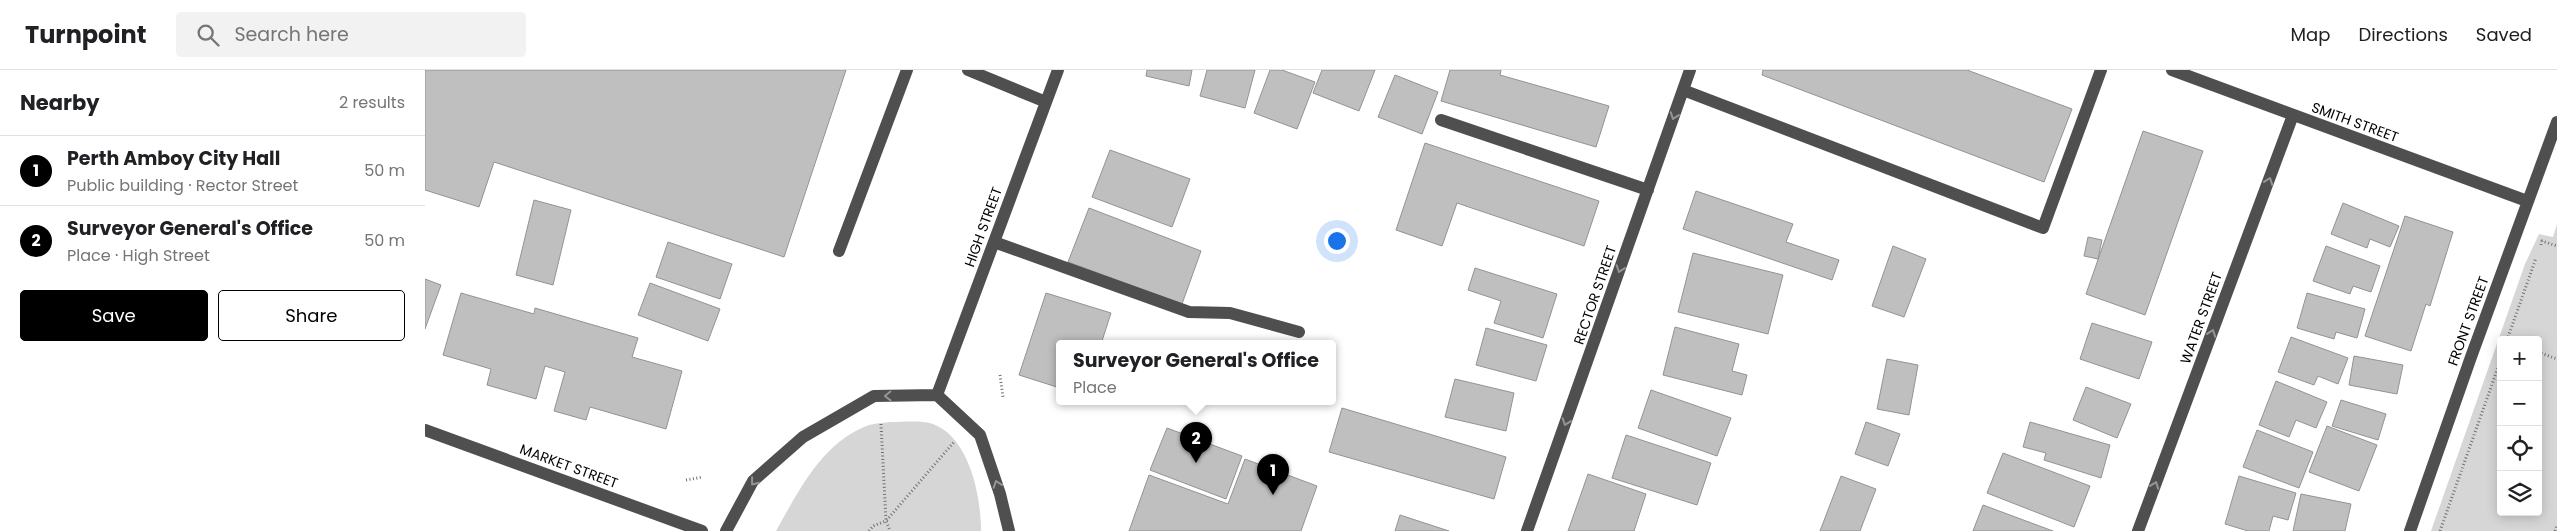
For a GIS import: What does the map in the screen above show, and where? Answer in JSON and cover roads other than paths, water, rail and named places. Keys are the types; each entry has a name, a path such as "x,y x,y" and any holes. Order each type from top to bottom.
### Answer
{"street":[{"path":"839,251 907,70"},
{"path":"969,70 1046,102"},
{"name":"HIGH STREET","path":"937,395 1058,70"},
{"name":"RECTOR STREET","path":"1527,531 1690,70"},
{"path":"1683,90 2043,228 2101,70"},
{"name":"SMITH STREET","path":"2172,70 2527,202"},
{"name":"WATER STREET","path":"2138,531 2293,115"},
{"path":"1441,120 1648,190"},
{"name":"FRONT STREET","path":"2410,531 2557,122"},
{"path":"994,242 1189,312 1230,313 1299,332"},
{"path":"726,531 753,481 803,437 874,396 937,395 980,435 1000,494 1009,531"},
{"name":"MARKET STREET","path":"425,430 702,531"}],"place":[{"name":"Surveyor General's Office","path":"1196,463"},
{"name":"Perth Amboy City Hall","path":"1273,495"}]}
